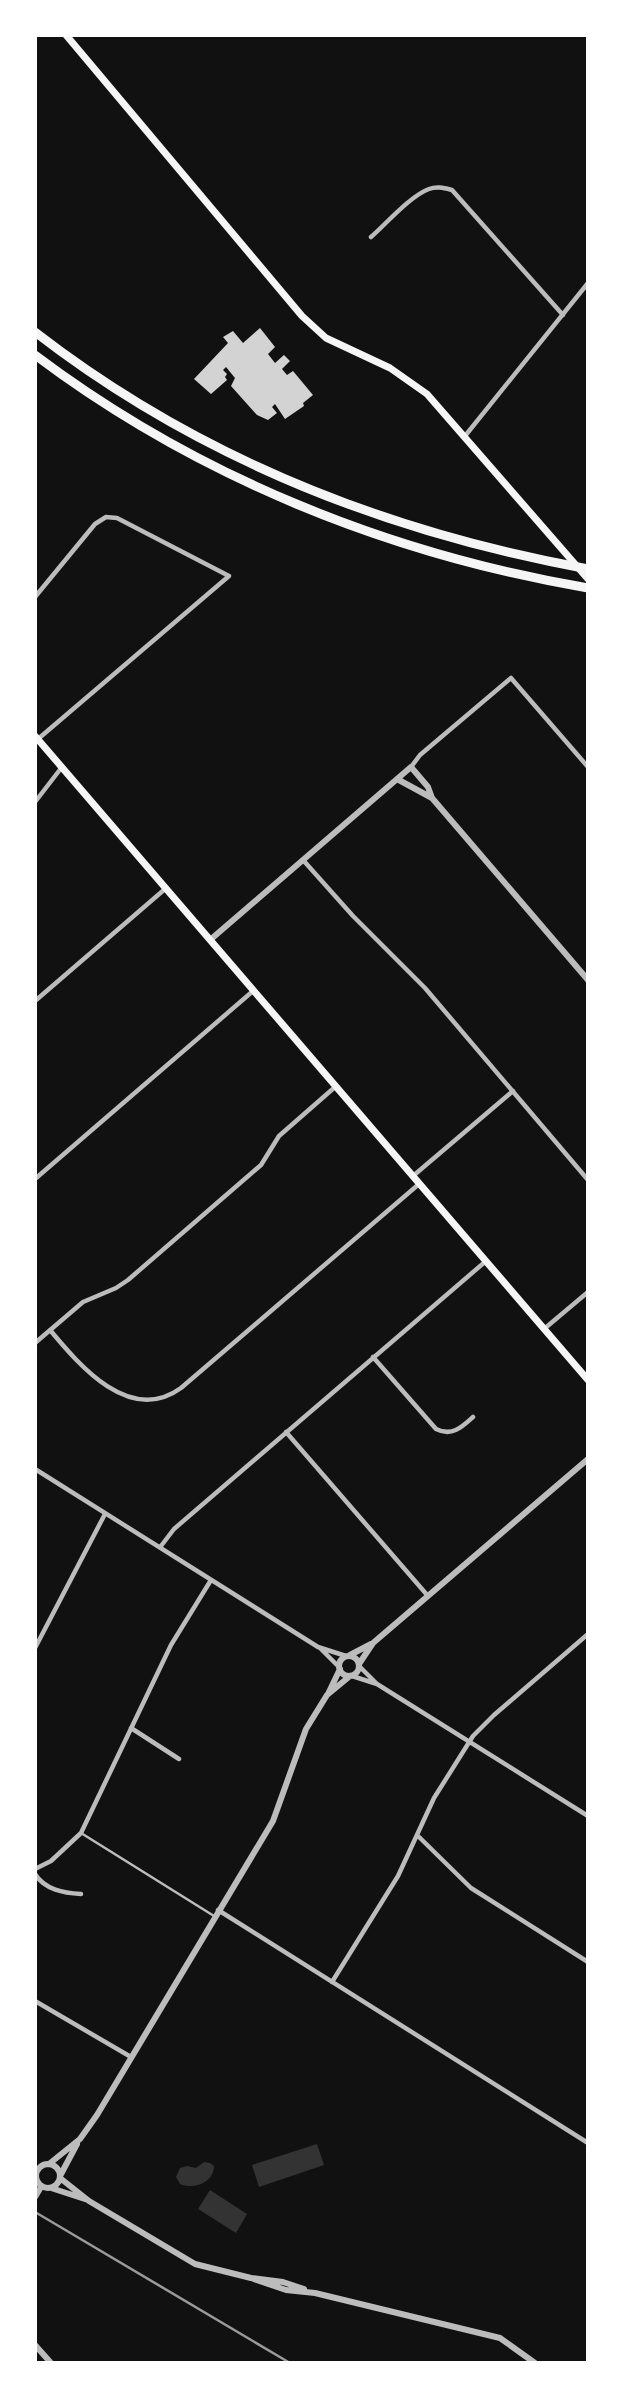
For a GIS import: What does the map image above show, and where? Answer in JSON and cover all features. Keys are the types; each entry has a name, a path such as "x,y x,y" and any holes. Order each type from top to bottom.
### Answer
{"highway":[{"path":"35,332 97,377 159,415 264,470 317,493 368,513 441,536 522,557 588,569"},
{"path":"35,355 96,397 168,441 217,468 304,508 422,550 492,569 588,588"}],"main road":[{"path":"66,35 313,328 333,342 390,368 414,384 442,409 588,579"},
{"path":"36,737 588,1380"}],"street":[{"path":"371,237 418,195 430,188 452,190 563,315"},
{"path":"466,436 588,283"},
{"path":"35,597 95,524 106,517 117,519 229,576 36,737"},
{"path":"209,940 511,678 588,767"},
{"path":"35,802 62,767"},
{"path":"411,767 428,788 432,798 588,980"},
{"path":"397,779 432,798"},
{"path":"303,860 353,916 425,988 588,1180"},
{"path":"35,1001 165,889"},
{"path":"35,1179 253,991"},
{"path":"35,1343 83,1302 128,1280 257,1169 265,1161 279,1136 335,1087"},
{"path":"413,1176 513,1091"},
{"path":"50,1330 85,1370 112,1389 140,1400 166,1397 181,1388 419,1184"},
{"path":"160,1546 174,1529 486,1261"},
{"path":"544,1329 588,1292"},
{"path":"373,1357 436,1429 453,1432 473,1417"},
{"path":"286,1432 428,1596"},
{"path":"51,2188 57,2184 80,2139 93,2123 276,1815 302,1736 327,1695 341,1660 373,1643 588,1459"},
{"path":"35,1469 318,1647 343,1674 377,1684 588,1816"},
{"path":"35,1648 105,1514"},
{"path":"35,1869 51,1861 80,1833 171,1645 211,1580"},
{"path":"332,1982 398,1876 437,1792 469,1741 494,1715 588,1634"},
{"path":"327,1695 351,1676 373,1643"},
{"path":"318,1647 356,1658 377,1684"},
{"path":"131,1728 179,1759"},
{"path":"417,1835 477,1892 588,1962"},
{"path":"35,1874 43,1883 63,1893 81,1894"},
{"path":"216,1913 332,1982 588,2143"},
{"path":"35,2001 131,2057"},
{"path":"41,2187 35,2178 37,2171 80,2139"},
{"path":"35,2162 56,2168 60,2177 89,2201 189,2261 286,2290 312,2293 500,2338 535,2363"},
{"path":"41,2187 89,2201"},
{"path":"35,2197 41,2187"},
{"path":"35,2346 51,2363"}],"lane":[{"path":"80,1833 216,1913"}],"shaded area":[{"path":"317,2144 324,2165 259,2187 252,2165"},
{"path":"204,2162 214,2166 207,2181 191,2186 180,2184 176,2177 180,2168 196,2168"},
{"path":"210,2190 247,2214 236,2233 198,2209"}],"building":[{"path":"260,328 275,347 268,354 275,363 284,355 290,361 282,369 287,375 293,371 313,395 303,403 304,406 285,419 275,404 272,407 277,413 268,420 257,415 231,386 235,378 226,367 223,370 227,374 227,380 211,394 194,379 228,343 223,337 233,331 243,343"}],"railway":[{"path":"35,2212 290,2363"}]}
